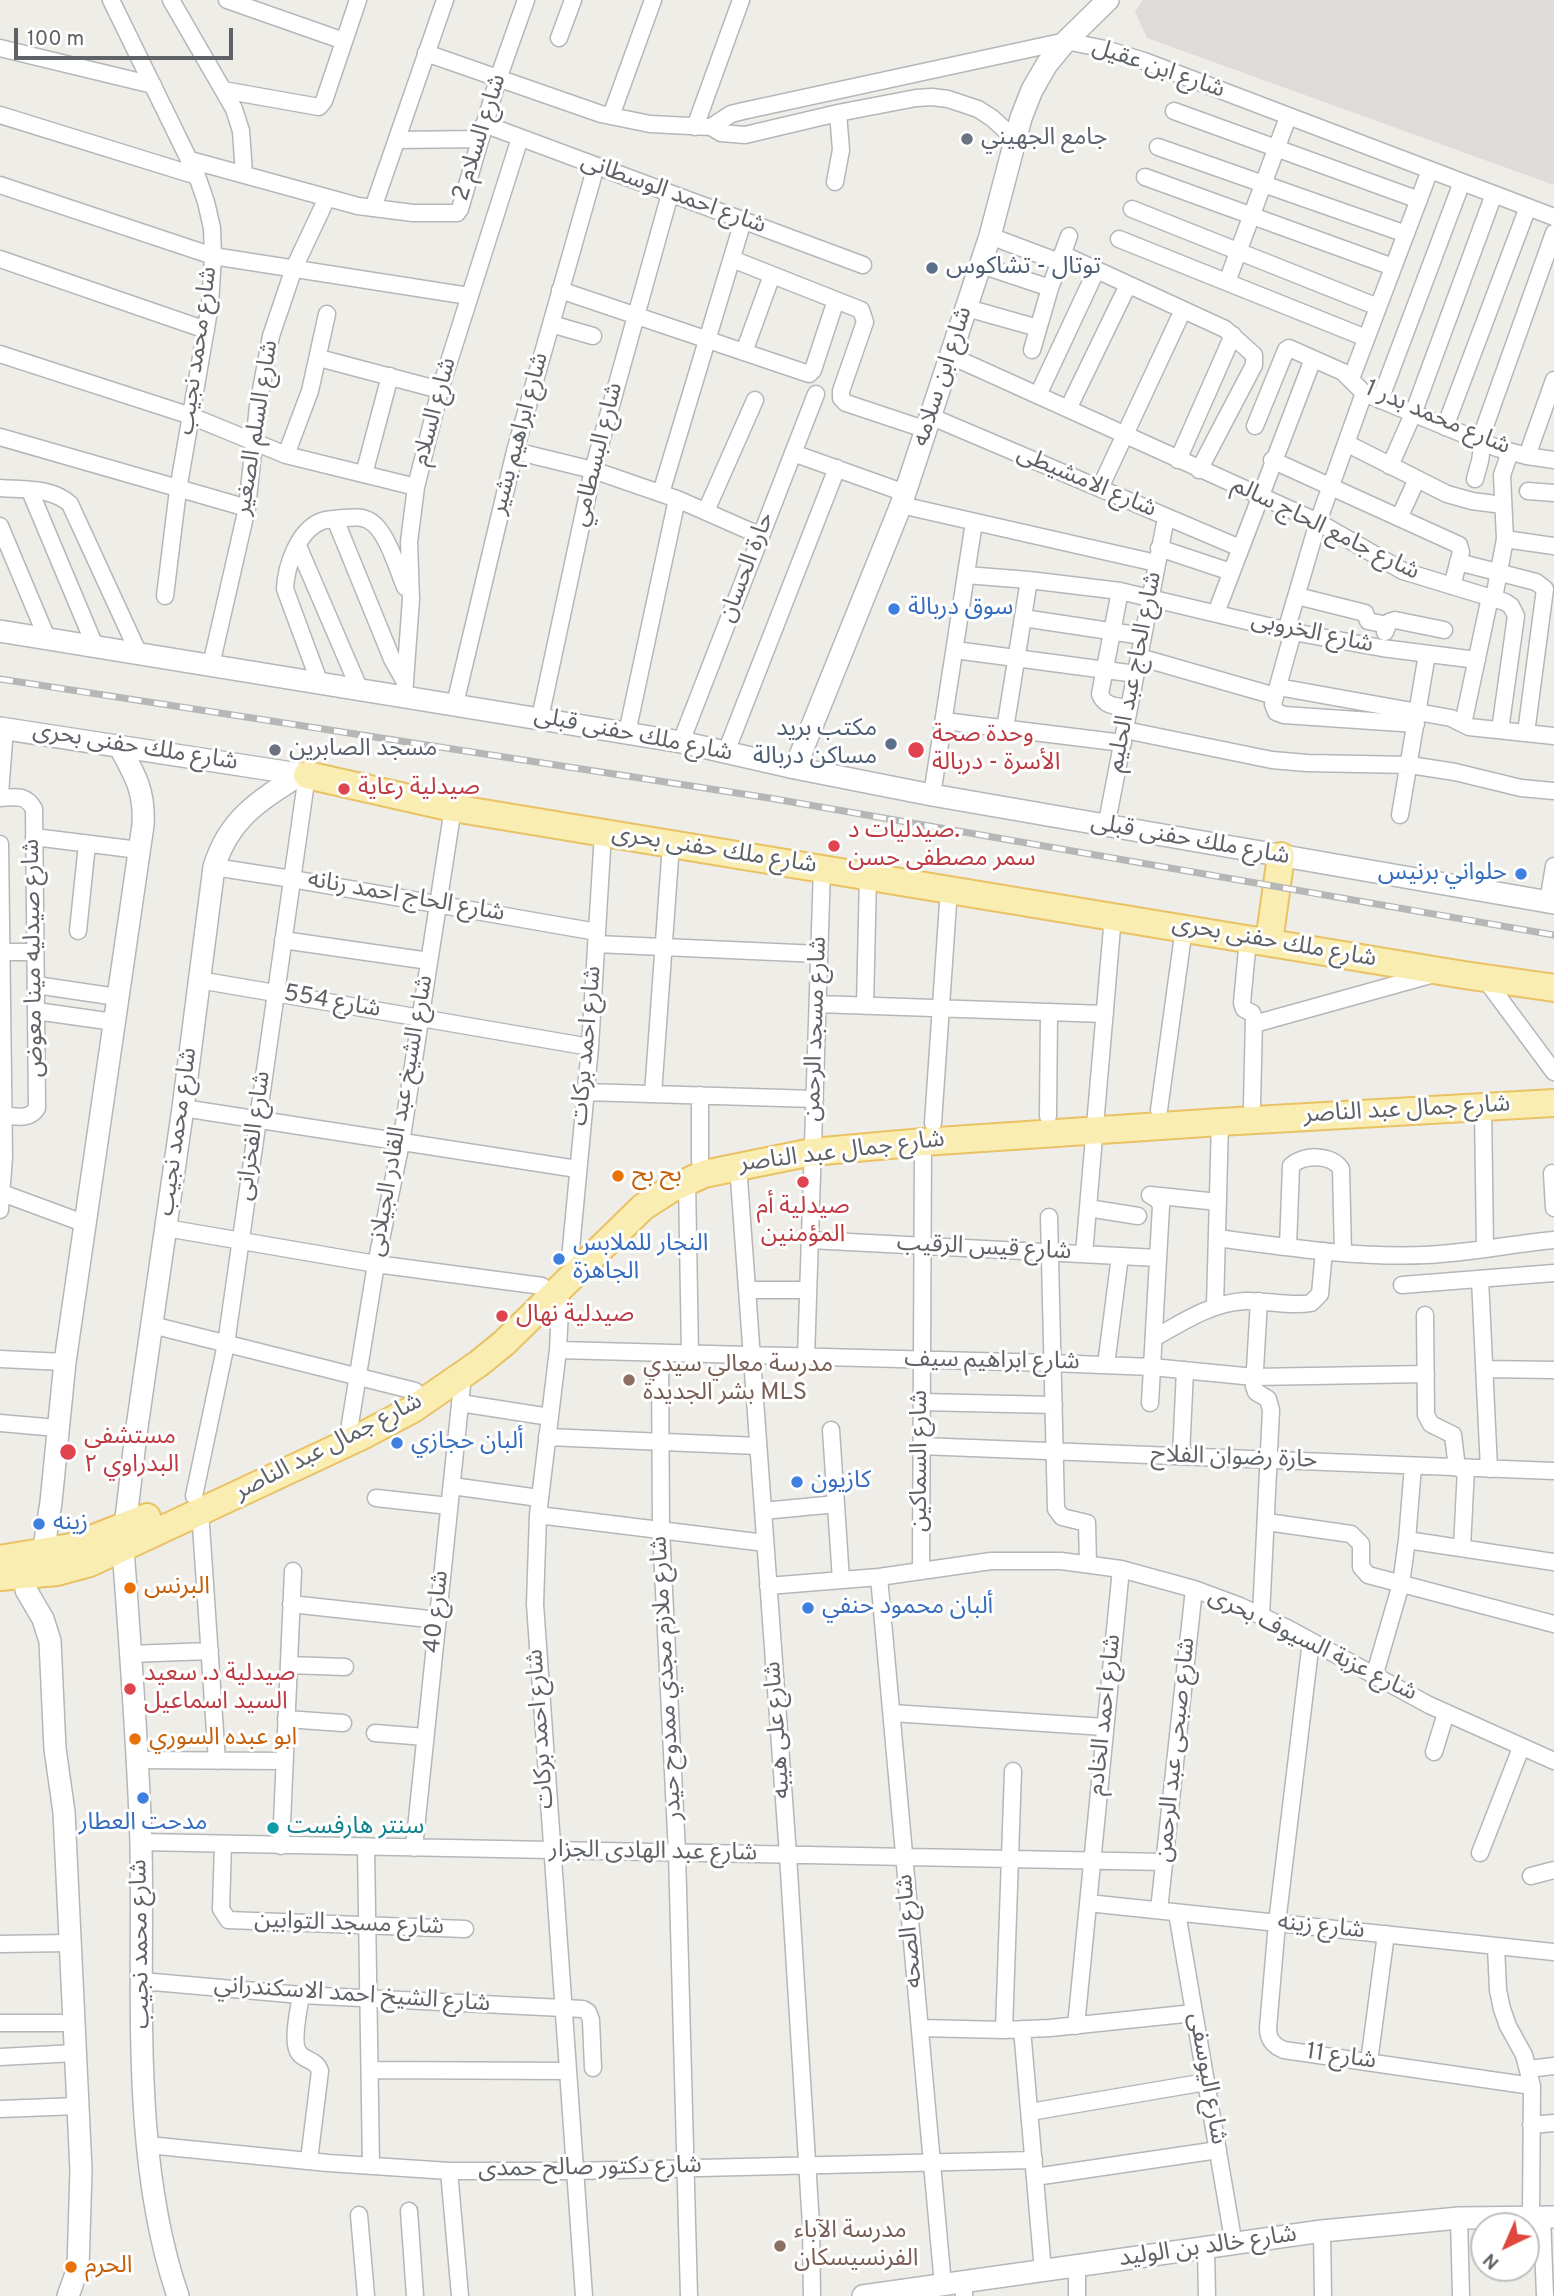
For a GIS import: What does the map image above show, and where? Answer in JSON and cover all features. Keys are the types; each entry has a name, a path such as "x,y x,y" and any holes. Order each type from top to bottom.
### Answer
{"main road":[{"name":"شارع ملك حفنى بحرى","path":"304,775 453,808 1485,979 1554,988"},
{"path":"1258,940 1281,856"},
{"name":"شارع جمال عبد الناصر","path":"928,1133 1048,1116 1095,1122 1159,1110 1554,1087"},
{"name":"شارع جمال عبد الناصر","path":"197,1504 415,1391 487,1339 631,1218 693,1171 767,1141 813,1143 1095,1122 1220,1122 1554,1104"},
{"name":"شارع جمال عبد الناصر","path":"0,1577 27,1576 74,1568 124,1537 360,1437 413,1409 504,1343 552,1287 569,1259 633,1200 665,1178 738,1165 813,1143"},
{"name":"شارع جمال عبد الناصر","path":"0,1559 43,1554 90,1541 124,1537"}],"street":[{"name":"شارع محمد نجيب","path":"110,0 190,160 212,228 213,280 178,490 165,596"},
{"path":"171,0 234,109 241,131 244,174"},
{"path":"227,0 344,41"},
{"path":"223,90 319,107 324,102 358,0"},
{"path":"373,208 444,0"},
{"name":"شارع السلام 2","path":"190,160 373,208 413,213 457,214 498,79 526,0"},
{"path":"559,38 573,0"},
{"path":"611,116 653,0"},
{"path":"703,127 741,0"},
{"name":"شارع ابن سلامه","path":"795,768 903,499 981,265 1032,90 1047,64 1066,41 1108,0"},
{"name":"شارع ابن عقيل","path":"703,127 743,111 1066,41 1125,54 1554,217"},
{"path":"0,48 153,85"},
{"path":"426,53 611,116 650,124 703,127 721,133 745,135 916,98 948,99 971,106 992,118 1016,140"},
{"path":"1174,111 1419,200"},
{"path":"835,183 841,150 838,113"},
{"path":"0,115 197,176"},
{"path":"1227,282 1288,117"},
{"path":"397,140 482,132"},
{"name":"شارع احمد الوسطانى","path":"482,132 520,138 863,265"},
{"name":"شارع السلام","path":"405,689 411,599 409,542 416,487 440,390 520,138"},
{"path":"1158,147 1406,234"},
{"name":"شارع ابراهيم بشير","path":"455,704 515,451 596,166"},
{"path":"1350,379 1430,170"},
{"path":"1145,177 1393,267"},
{"path":"1380,400 1462,182"},
{"path":"0,185 213,256 469,296"},
{"name":"شارع البسطامي","path":"540,718 593,470 670,194"},
{"path":"1390,466 1413,414 1494,194"},
{"name":"شارع السلم الصغير","path":"211,665 247,508 263,371 274,324 294,268 327,198"},
{"path":"1445,427 1528,207"},
{"path":"1132,209 1378,307"},
{"path":"627,733 669,496 707,340 743,221"},
{"path":"1475,479 1488,419 1554,233"},
{"path":"990,236 1060,258 1128,285 1233,335 1254,355 1254,365 1199,470"},
{"path":"1032,350 1069,236"},
{"path":"1119,239 1366,338"},
{"path":"0,259 206,330"},
{"path":"560,290 810,373 836,300 732,259"},
{"path":"981,265 1050,288"},
{"path":"1038,396 1096,271"},
{"path":"744,352 772,275"},
{"path":"1068,409 1128,285"},
{"name":"شارع الامشيطى","path":"836,300 854,306 864,314 864,322 841,391 841,398 846,403 929,423 1100,488 1240,548"},
{"path":"967,308 1038,328"},
{"path":"1100,488 1183,310"},
{"path":"286,455 307,402 327,314"},
{"path":"551,324 593,336"},
{"path":"1178,460 1233,335"},
{"name":"شارع محمد بدر 1","path":"1255,426 1286,350 1292,349 1343,372 1364,393 1413,414 1510,452 1554,460"},
{"path":"0,354 191,416 286,455 416,487"},
{"name":"شارع جامع الحاج سالم","path":"951,356 1318,522 1403,571 1492,597"},
{"path":"318,358 440,390"},
{"path":"1216,613 1272,460 1313,359"},
{"path":"364,474 390,376"},
{"path":"1527,456 1553,384"},
{"path":"1364,393 1318,522 1297,596 1273,708 1279,714 1451,718 1469,727 1554,736"},
{"name":"حارة الحسان","path":"681,741 816,394"},
{"path":"706,510 755,400"},
{"path":"0,437 247,508"},
{"path":"1346,443 1459,498 1503,505"},
{"path":"515,451 593,470 669,496 761,536"},
{"path":"1463,724 1505,538 1502,475 1510,452"},
{"path":"793,453 837,468 903,499 974,522 1158,555 1231,572"},
{"path":"1272,460 1459,545 1461,548 1452,586"},
{"path":"726,752 837,468"},
{"path":"1399,518 1417,479"},
{"path":"0,488 55,494 63,498 75,511 139,653"},
{"path":"30,491 95,646"},
{"path":"1528,491 1554,493"},
{"path":"319,681 285,589 286,576 298,546 313,526 324,520 363,517 377,527 411,599"},
{"name":"شارع الحاج عبد الحليم","path":"1107,827 1166,518"},
{"path":"335,519 405,689"},
{"path":"932,795 974,522"},
{"path":"0,526 47,638"},
{"path":"1505,538 1554,545"},
{"path":"298,546 359,688"},
{"path":"1458,562 1536,582 1545,589 1526,733"},
{"name":"شارع الخروبى","path":"966,575 1120,591 1289,632 1382,648 1477,660"},
{"path":"1005,729 1029,580"},
{"path":"1120,591 1104,669 1101,698 1107,704 1129,708"},
{"path":"1297,596 1364,613 1367,621 1387,625 1395,620 1444,630"},
{"path":"1492,597 1511,606 1516,616 1500,730"},
{"path":"1023,618 1143,636"},
{"path":"1382,648 1387,625"},
{"name":"شارع ملك حفنى قبلى","path":"0,631 359,688 405,689 455,704 681,741 795,768 932,795 1551,902"},
{"path":"955,650 1136,674"},
{"path":"1400,816 1427,654"},
{"path":"1139,657 1277,691 1417,717"},
{"path":"944,721 1005,729 1124,737 1307,764 1410,765 1455,772 1521,788 1554,792"},
{"path":"0,796 3,728"},
{"name":"شارع ملك حفنى بحرى","path":"3,728 304,775"},
{"path":"43,1554 65,1362 143,825 143,798 136,777 119,746"},
{"name":"شارع محمد نجيب","path":"178,2296 161,2228 148,2145 143,2064 141,1842 124,1537 214,867 226,838 241,817 261,800 304,775"},
{"name":"شارع الفخرانى","path":"216,1761 210,1651 197,1504 226,1344 284,940 304,775"},
{"name":"شارع صيدليه مينا معوض","path":"0,796 21,796 31,803 34,809 37,1108 32,1115 2,1115"},
{"name":"شارع الشيخ عبد القادر الجيلانى","path":"350,1424 376,1264 401,1143 453,808"},
{"name":"شارع احمد بركات","path":"569,1259 590,1047 603,832"},
{"path":"34,837 139,850"},
{"path":"0,844 1,1201 86,1224"},
{"path":"78,930 87,844"},
{"path":"653,1094 671,844"},
{"path":"1551,902 1554,866"},
{"name":"شارع الحاج احمد رنانه","path":"214,867 438,904 597,938 663,947 819,954"},
{"name":"شارع مسجد الرحمن","path":"806,1357 822,869"},
{"path":"865,1006 868,876"},
{"name":"شارع السماكين","path":"921,1570 922,1246 928,1133 941,1008 949,890"},
{"path":"1084,1254 1113,916"},
{"path":"1159,1110 1184,928"},
{"path":"284,940 429,961"},
{"path":"1252,1105 1254,1024 1253,1015 1244,1009 1242,1003 1258,940"},
{"path":"0,952 35,952"},
{"path":"1254,1024 1443,972"},
{"path":"1485,979 1554,1072"},
{"name":"شارع 554","path":"200,980 590,1047"},
{"path":"36,985 117,997"},
{"path":"818,1004 1105,1014"},
{"path":"36,1011 114,1022"},
{"path":"1048,1116 1049,1012"},
{"path":"585,1092 814,1099"},
{"path":"690,1355 693,1171 700,1095"},
{"path":"1483,1107 1485,1248"},
{"path":"183,1108 577,1169"},
{"path":"1215,1306 1220,1122"},
{"path":"1288,1247 1291,1166 1302,1159 1327,1158 1335,1161 1341,1169 1343,1253"},
{"name":"شارع على هيبه","path":"738,1165 788,1855 812,2296"},
{"path":"1552,1173 1554,1208"},
{"path":"1150,1403 1161,1206 1158,1200 1150,1195 1218,1202"},
{"path":"1088,1208 1138,1216"},
{"path":"1049,1217 1056,1509 1062,1517 1087,1523 1088,1564"},
{"path":"166,1228 376,1264 552,1287"},
{"path":"1217,1238 1343,1253 1427,1255 1554,1240"},
{"name":"شارع قيس الرقيب","path":"810,1240 1158,1258"},
{"path":"1154,1338 1215,1306 1244,1301 1306,1304 1315,1301 1320,1294 1324,1251"},
{"path":"1106,1365 1119,1256"},
{"path":"1402,1285 1554,1273"},
{"path":"1480,1279 1489,1469"},
{"name":"شارع احمد بركات","path":"552,1287 558,1350 539,1498 535,1577 536,1645 583,2296"},
{"path":"747,1290 808,1290"},
{"path":"1259,1301 1255,1389 1268,1399 1271,1405 1261,1616"},
{"path":"1425,1315 1428,1420 1435,1427 1445,1429 1453,1435 1461,1468 1461,1548"},
{"path":"152,1325 415,1391"},
{"name":"شارع ابراهيم سيف","path":"558,1350 1106,1365 1254,1377 1426,1374"},
{"name":"شارع ملازم مجدي ممدوح حيدر","path":"660,1354 661,1530 677,1853 689,2296"},
{"path":"0,1359 65,1362"},
{"path":"1485,1369 1554,1370"},
{"path":"1181,1456 1185,1370"},
{"name":"شارع 40","path":"414,1848 463,1375"},
{"path":"922,1402 1054,1405"},
{"path":"460,1403 550,1417"},
{"path":"0,1423 57,1428"},
{"path":"831,1430 841,1580"},
{"path":"547,1437 758,1446"},
{"name":"حارة رضوان الفلاح","path":"921,1446 1554,1471"},
{"path":"1374,1677 1401,1584 1413,1466"},
{"path":"452,1486 539,1498"},
{"path":"376,1498 450,1506"},
{"path":"763,1511 836,1504"},
{"path":"538,1515 765,1543"},
{"path":"1266,1522 1351,1534 1361,1544 1360,1562 1364,1572 1372,1577 1554,1624"},
{"path":"1407,1540 1554,1562"},
{"name":"شارع عزبة السيوف بحرى","path":"768,1586 879,1577 1002,1560 1061,1561 1121,1569 1194,1588 1261,1616 1446,1713 1554,1761"},
{"name":"شارع احمد الخادم","path":"1076,2026 1121,1569"},
{"path":"281,1846 293,1572"},
{"path":"27,1576 26,1590 43,1619 50,1641 55,1749 64,1812 81,2170 78,2268 68,2296"},
{"name":"شارع الصحه","path":"879,1577 943,2285"},
{"name":"شارع صبحى عبد الرحمن","path":"1159,1910 1194,1588"},
{"path":"291,1604 438,1620"},
{"path":"1277,1923 1311,1641"},
{"path":"131,1654 210,1651"},
{"path":"289,1665 345,1667"},
{"path":"892,1713 1105,1727"},
{"path":"1434,1752 1446,1713"},
{"path":"286,1718 343,1723"},
{"path":"375,1733 425,1737"},
{"path":"1480,1853 1521,1748"},
{"path":"137,1760 285,1760"},
{"path":"1004,2030 1013,1771"},
{"name":"شارع عبد الهادى الجزار","path":"141,1842 1165,1862"},
{"name":"شارع مسجد التوابين","path":"223,1845 221,1909 228,1920 465,1929"},
{"path":"366,1847 370,2166"},
{"path":"1531,1876 1554,1870"},
{"name":"شارع زينه","path":"1088,1903 1554,1952"},
{"name":"شارع اليوسفى","path":"1177,1913 1234,2245"},
{"name":"شارع 11","path":"1277,1923 1268,2028 1270,2039 1279,2048 1532,2086"},
{"path":"1369,2062 1386,1934"},
{"path":"0,1944 69,1943"},
{"path":"1496,1946 1498,1990 1502,2009 1529,2069 1532,2086 1531,2125 1542,2217 1545,2296"},
{"name":"شارع الشيخ احمد الاسكندراني","path":"142,1981 301,1995 563,2008"},
{"path":"301,1995 296,2046 301,2055 317,2064 320,2071 309,2160"},
{"path":"563,2008 583,2009 589,2014 593,2068"},
{"path":"920,2028 1004,2030 1076,2026 1194,2013"},
{"path":"0,2023 74,2023"},
{"path":"1022,2029 1043,2271"},
{"path":"0,2057 75,2053"},
{"path":"1529,2069 1554,2066"},
{"path":"370,2070 567,2071"},
{"path":"1030,2112 1206,2082"},
{"path":"0,2109 78,2106"},
{"path":"1531,2125 1554,2123"},
{"name":"شارع دكتور صالح حمدى","path":"148,2145 449,2171 932,2163 1034,2169 1218,2150"},
{"path":"449,2171 460,2296"},
{"path":"409,2211 415,2296"},
{"path":"359,2215 366,2296"},
{"name":"شارع خالد بن الوليد","path":"863,2296 943,2285 964,2289 1043,2271 1322,2231 1459,2218 1542,2217"},
{"path":"1459,2218 1461,2296"},
{"path":"1322,2231 1324,2296"},
{"path":"1206,2249 1207,2296"},
{"path":"1077,2267 1077,2296"}],"shaded area":[{"path":"1143,0 1554,0 1554,185 1147,38 1135,12"}],"railway":[{"path":"0,679 769,798 1554,935"}],"place":[{"name":"جامع الجهيني","path":"967,139"},
{"name":"توتال - تشاكوس","path":"932,268"},
{"name":"سوق دربالة","path":"894,609"},
{"name":"مكتب بريد مساكن دربالة","path":"891,744"},
{"name":"مسجد الصابرين","path":"275,750"},
{"name":"وحدة صحة الأسرة - دربالة","path":"916,750"},
{"name":"صيدلية رعاية","path":"344,789"},
{"name":"صيدليات د. سمر مصطفى حسن","path":"834,846"},
{"name":"حلواني برنيس","path":"1521,874"},
{"name":"بح بح","path":"618,1176"},
{"name":"صيدلية أم المؤمنين","path":"803,1182"},
{"name":"النجار للملابس الجاهزة","path":"559,1259"},
{"name":"صيدلية نهال","path":"502,1316"},
{"name":"مدرسة معالي سيدي بشر الجديدة MLS","path":"629,1380"},
{"name":"ألبان حجازي","path":"397,1443"},
{"name":"مستشفى البدراوي ٢","path":"68,1452"},
{"name":"كازيون","path":"797,1482"},
{"name":"زينه","path":"39,1524"},
{"name":"البرنس","path":"130,1588"},
{"name":"ألبان محمود حنفي","path":"808,1608"},
{"name":"صيدلية د. سعيد السيد اسماعيل","path":"130,1689"},
{"name":"ابو عبده السوري","path":"135,1739"},
{"name":"مدحت العطار","path":"143,1798"},
{"name":"سنتر هارفست","path":"273,1828"},
{"name":"مدرسة الآباء الفرنسيسكان","path":"780,2246"},
{"name":"الحرم","path":"71,2267"}]}
